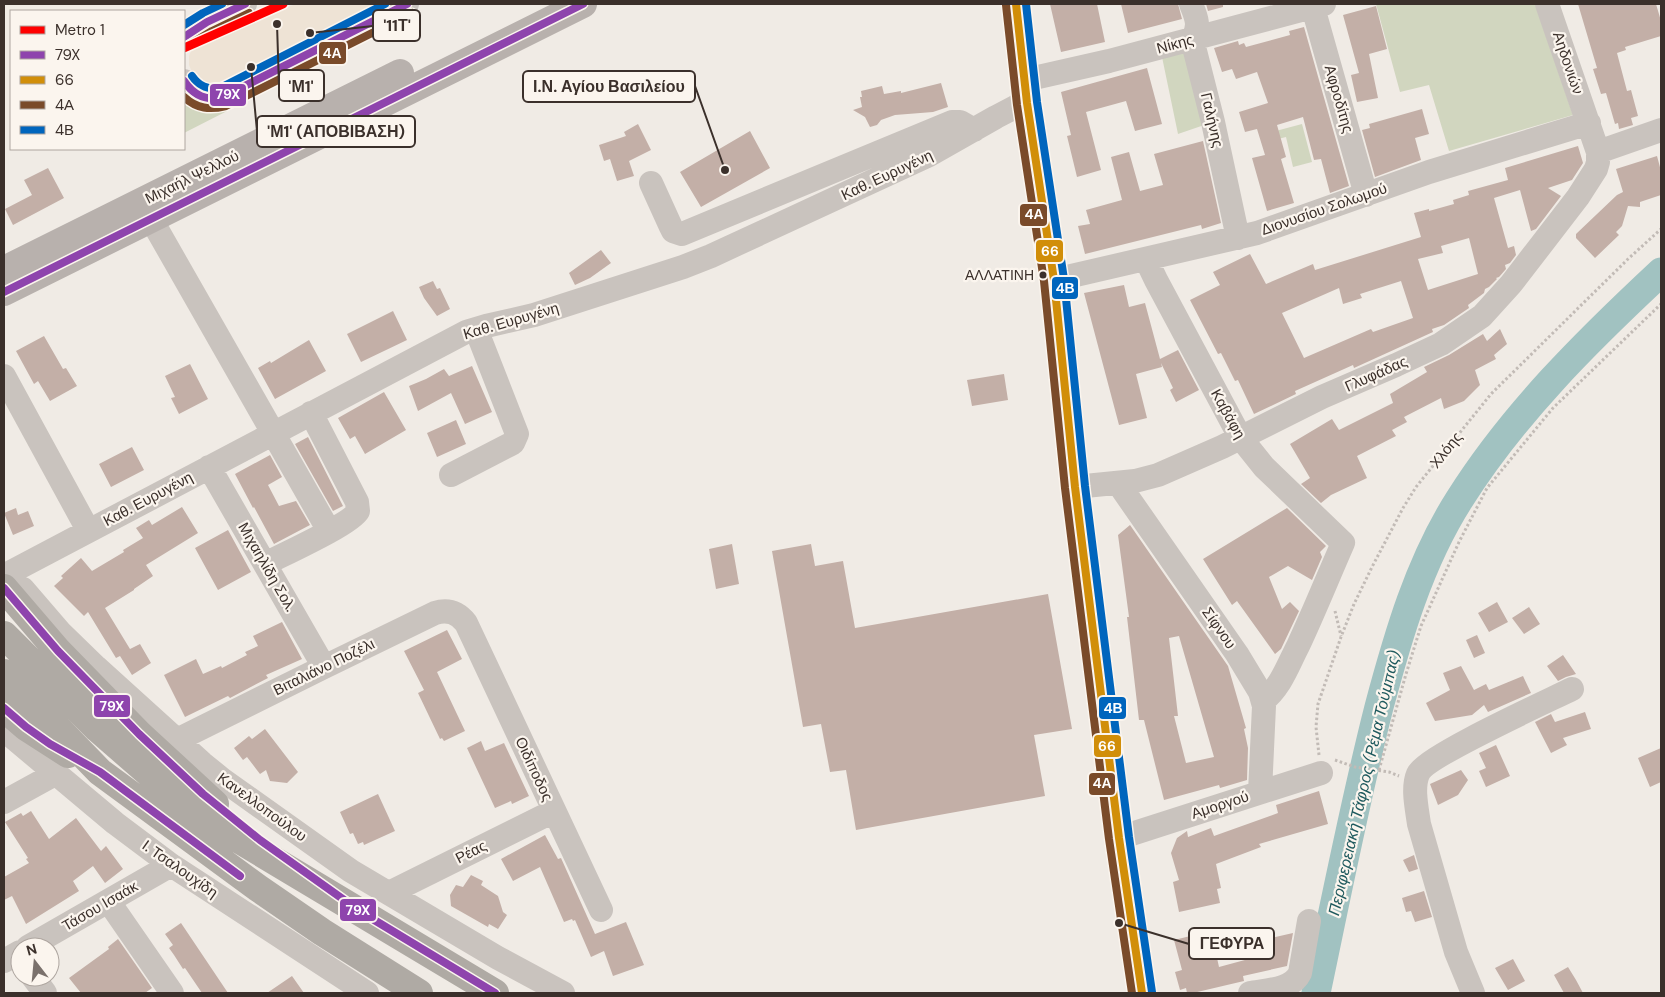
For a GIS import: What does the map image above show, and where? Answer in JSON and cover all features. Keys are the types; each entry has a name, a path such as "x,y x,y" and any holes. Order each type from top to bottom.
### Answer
{"highway":[{"path":"5,575 58,651 139,734 203,794 260,840 361,912"},
{"path":"4,635 98,729 175,794 218,827 495,993"},
{"path":"4,673 100,772"},
{"path":"4,708 50,744 100,772 258,888 322,932 419,993"}],"main road":[{"name":"Μιχαήλ Ψελλού","path":"4,270 541,4"},
{"name":"Μιχαήλ Ψελλού","path":"4,292 583,4"},
{"path":"1016,4 1026,92 1054,280 1075,487 1119,838 1142,993"}],"street":[{"path":"185,36 207,22 245,4"},
{"path":"185,82 194,94 202,98 212,100 223,98 407,4"},
{"name":"Γαλήνης","path":"1191,4 1198,22 1196,34 1192,39 1213,122 1238,238"},
{"name":"Αηδονιών","path":"1548,4 1598,152"},
{"name":"Νίκης","path":"1026,92 1109,61 1316,5"},
{"name":"Αφροδίτης","path":"1316,5 1366,195"},
{"name":"Καθ. Ευρυγένη","path":"5,575 209,466 448,342 476,329 534,315 697,262 929,156 1015,107 1026,92"},
{"path":"651,183 671,227 677,233 682,234 952,122 960,122 974,130"},
{"name":"Διονυσίου Σολωμού","path":"1054,280 1265,231 1485,154 1589,123"},
{"path":"1598,152 1661,130"},
{"name":"Γλυφάδας","path":"1075,487 1143,480 1158,475 1240,438 1322,397 1441,344 1482,316 1511,284 1578,198 1596,169 1598,152"},
{"path":"151,219 329,531"},
{"name":"Καβάφη","path":"1146,259 1240,438 1264,467 1343,543 1285,673 1274,691 1263,701"},
{"path":"451,475 513,443 517,434 476,329"},
{"path":"4,376 88,530"},
{"path":"265,564 356,515 358,507 311,413"},
{"name":"Μιχαηλίδη Σολ.","path":"209,466 324,667"},
{"name":"Σίφνου","path":"1118,483 1238,654 1257,686 1263,701 1260,792"},
{"name":"Κανελλοπούλου","path":"5,575 90,662 223,780 351,870 389,894 498,958 563,993"},
{"name":"Βιταλιάνο Ποζέλι","path":"177,740 441,611 458,615 468,628"},
{"name":"Οιδίποδος","path":"468,628 601,910"},
{"path":"1473,993 1456,952 1419,824 1416,804 1418,773 1449,750 1572,688"},
{"name":"Ι. Τσαλουχίδη","path":"4,730 115,823 171,865 368,993"},
{"name":"Αμοργού","path":"1119,838 1321,773"},
{"path":"4,802 55,774"},
{"name":"Ρέας","path":"389,894 554,811"},
{"name":"Τάσου Ισαάκ","path":"49,937 171,865"},
{"path":"109,902 172,993"},
{"path":"1250,993 1281,987 1291,984 1297,979 1300,973 1309,921"}],"path":[{"name":"Χλόης","path":"1321,773 1316,726 1318,704 1322,690 1354,604 1389,534 1416,487 1491,394 1661,229"},
{"path":"1379,770 1403,682 1421,626 1459,542 1487,488 1553,408 1661,304"},
{"path":"1355,766 1389,772 1416,783"}],"green space":[{"path":"1376,4 1535,4 1573,115 1449,151 1429,85 1400,92"},
{"path":"1191,51 1213,122 1178,134 1162,57"},
{"path":"185,100 208,108 233,108 185,132"},
{"path":"1302,124 1312,162 1293,167 1286,137 1274,140 1272,132"}],"shaded area":[{"path":"296,4 388,4 362,17 340,24 333,31 299,44 296,51 243,73 229,84 209,85 201,82 192,72 189,65 189,56 192,49 202,39 211,34 247,25 263,16"}],"building":[{"path":"1050,4 1097,4 1105,42 1061,52"},
{"path":"1121,4 1178,4 1182,19 1128,33"},
{"path":"1206,4 1223,4 1223,7 1208,11"},
{"path":"1578,4 1656,4 1661,21 1661,36 1625,47 1626,50 1617,53 1627,91 1631,90 1638,116 1631,118 1633,125 1619,129 1618,123 1615,124 1606,93 1601,94 1593,69 1597,68"},
{"path":"1376,6 1387,49 1369,54 1378,98 1357,102 1351,75 1359,73 1343,15"},
{"path":"1304,27 1349,186 1330,193 1321,159 1314,160 1303,117 1277,125 1286,157 1281,159 1294,203 1267,211 1252,158 1265,155 1257,129 1245,132 1239,112 1268,103 1257,72 1236,79 1232,69 1222,72 1214,48 1238,41 1239,45 1244,43 1246,47 1290,35 1289,31"},
{"path":"1147,68 1162,124 1135,131 1126,101 1086,112 1101,170 1077,177 1067,136 1071,135 1061,92"},
{"path":"941,83 948,107 933,112 895,115 881,120 877,125 870,127 865,117 853,110 862,107 861,91 882,86 884,94 901,91 901,93"},
{"path":"1422,109 1429,134 1415,138 1421,160 1375,177 1362,130 1370,128 1369,124"},
{"path":"638,124 651,150 629,161 634,176 617,181 610,159 604,161 599,145 626,136 624,132"},
{"path":"750,131 770,168 701,207 680,172"},
{"path":"1203,141 1221,223 1202,229 1201,225 1085,254 1078,226 1090,224 1086,210 1122,200 1111,157 1129,152 1140,191 1163,185 1154,154"},
{"path":"1578,146 1583,163 1572,180 1548,188 1561,196 1536,229 1531,231 1520,190 1494,198 1508,248 1514,246 1516,255 1510,263 1505,265 1506,269 1485,289 1484,293 1468,305 1469,308 1444,325 1432,329 1433,332 1354,368 1353,365 1295,391 1296,394 1254,414 1238,380 1235,381 1221,353 1218,354 1190,300 1220,285 1213,272 1250,254 1266,284 1313,264 1315,270 1421,237 1414,213 1454,204 1453,200 1469,195 1468,191 1508,180 1505,168","holes":["1469,238 1478,274 1428,290 1418,259 1443,253 1441,246","1401,281 1413,318 1373,332 1371,329 1304,358 1282,313 1339,288 1343,304 1362,298 1360,294"]},
{"path":"1657,156 1661,171 1661,195 1640,202 1640,207 1628,206 1622,226 1616,232 1619,235 1595,258 1576,238 1576,234 1617,195 1623,192 1616,169"},
{"path":"48,168 64,198 13,225 5,209 32,195 24,180"},
{"path":"601,250 611,263 590,278 575,285 569,273"},
{"path":"433,281 437,289 440,288 450,309 437,316 424,298 419,287"},
{"path":"1124,285 1129,307 1145,303 1160,359 1178,350 1199,390 1176,402 1170,390 1173,388 1161,363 1162,367 1136,374 1147,418 1119,425 1084,293"},
{"path":"393,311 407,340 361,362 347,334"},
{"path":"1500,329 1507,344 1494,355 1496,359 1475,370 1480,385 1464,401 1444,409 1441,398 1404,417 1407,422 1392,430 1396,436 1357,456 1367,478 1331,495 1321,503 1301,484 1310,478 1290,444 1332,419 1339,430 1393,403 1390,394 1427,372 1424,367 1449,355 1483,334 1487,341"},
{"path":"44,336 63,369 66,368 77,386 50,401 38,381 34,384 16,351"},
{"path":"309,340 326,371 275,399 258,368 270,361 271,363"},
{"path":"190,364 208,399 179,414 171,398 175,397 165,376"},
{"path":"472,366 492,412 465,424 451,393 418,411 409,386 444,369 449,376"},
{"path":"1004,374 1008,400 972,406 967,380"},
{"path":"384,392 406,430 365,454 355,436 350,439 338,418"},
{"path":"456,420 466,444 437,457 427,433"},
{"path":"308,437 343,506 333,511 295,444"},
{"path":"132,447 144,470 111,487 99,464"},
{"path":"270,455 282,477 268,485 279,506 296,501 310,525 274,544 235,474"},
{"path":"182,507 198,533 146,565 153,576 105,608 130,649 140,644 151,663 132,675 120,656 116,658 88,612 84,616 54,586 63,578 61,576 81,558 92,571 143,538 136,528 149,520 152,525"},
{"path":"16,508 18,515 28,511 34,526 13,535 4,513"},
{"path":"1287,508 1326,546 1320,552 1322,557 1312,580 1288,566 1269,577 1282,609 1290,602 1299,611 1281,649 1275,654 1237,601 1232,605 1203,559"},
{"path":"1130,525 1228,666 1246,728 1244,729 1248,748 1247,780 1220,788 1219,785 1164,800 1144,720 1139,720 1127,617 1129,617 1118,535","holes":["1179,636 1214,757 1186,763 1174,716 1178,716 1169,638"]},
{"path":"228,530 251,572 218,590 195,548"},
{"path":"732,544 739,584 716,589 709,549"},
{"path":"811,544 815,566 843,561 855,628 1048,594 1072,729 1034,735 1045,796 856,830 846,770 830,772 821,724 803,727 772,551"},
{"path":"1497,602 1508,622 1489,632 1478,613"},
{"path":"1529,607 1540,624 1524,634 1512,618"},
{"path":"282,622 302,659 266,675 268,678 230,698 228,696 185,717 164,675 196,659 203,674 221,666 222,668 247,655 245,652 258,646 253,636"},
{"path":"447,630 462,659 437,672 465,731 444,741 442,738 440,739 418,693 424,690 404,651"},
{"path":"1477,635 1485,653 1474,658 1466,640"},
{"path":"1563,655 1576,674 1558,681 1547,666"},
{"path":"1461,666 1474,690 1486,684 1489,690 1523,676 1531,693 1488,712 1484,705 1472,715 1435,721 1426,703 1450,690 1443,673"},
{"path":"1585,712 1591,729 1563,738 1567,745 1551,753 1535,722 1551,714 1555,722"},
{"path":"265,729 298,772 287,783 270,781 266,770 260,774 247,757 243,760 234,748 249,736 252,739"},
{"path":"481,741 485,751 504,743 529,796 512,804 511,801 495,808 467,748"},
{"path":"1496,745 1510,776 1486,787 1479,771 1486,768 1479,753"},
{"path":"1661,748 1661,782 1650,787 1638,758"},
{"path":"1461,770 1468,780 1458,795 1438,805 1430,784"},
{"path":"1319,791 1328,824 1259,844 1261,847 1216,864 1221,888 1217,889 1220,903 1179,912 1173,882 1179,880 1171,853 1177,838 1187,831 1188,837 1211,828 1214,836 1278,813 1276,805"},
{"path":"378,794 395,831 364,845 363,842 358,844 353,833 350,834 340,812"},
{"path":"31,811 49,839 76,818 101,851 106,846 123,869 105,883 93,866 73,881 79,891 26,924 12,896 4,900 4,877 29,863 26,859 28,858 5,822 21,813 23,816"},
{"path":"545,835 558,859 561,858 595,934 626,922 644,965 613,976 604,951 591,957 575,920 573,921 572,919 564,922 540,867 513,881 501,859"},
{"path":"1414,855 1418,869 1409,872 1403,860"},
{"path":"471,875 483,881 481,885 498,896 503,912 507,915 498,929 489,924 488,927 451,906 450,895 456,885 463,887"},
{"path":"1424,891 1432,917 1415,922 1411,911 1406,912 1402,898"},
{"path":"181,923 228,993 202,993 185,968 183,969 169,948 173,945 165,934"},
{"path":"1211,931 1219,967 1256,957 1253,942 1293,933 1287,966 1243,976 1244,981 1193,993 1187,993 1186,988 1180,990 1175,972 1182,970 1174,940"},
{"path":"118,939 152,988 145,993 81,993 69,978 109,949 108,947"},
{"path":"1513,959 1525,981 1508,990 1495,968"},
{"path":"1568,967 1583,993 1564,993 1554,975"},
{"path":"292,976 304,993 267,993"}],"waterway":[{"name":"Περιφερειακή Τάφρος (Ρέμα Τούμπας)","path":"1316,993 1379,707 1411,600 1432,549 1459,500 1480,468 1527,408 1579,352 1661,272"}],"metro line":[{"name":"1","path":"185,48 283,4"}],"transit line":[{"name":"4Β","path":"185,24 222,4"},
{"name":"79X","path":"185,36 207,22 245,4"},
{"name":"4Β","path":"192,76 204,86 220,88 385,4"},
{"name":"79X","path":"185,82 196,94 206,98 223,97 407,4"},
{"name":"79X","path":"4,292 583,4"},
{"name":"66","path":"1016,4 1027,103 1054,280 1075,487 1119,838 1142,993"},
{"name":"4Β","path":"1026,4 1037,102 1064,279 1085,486 1129,837 1152,992"},
{"name":"4Α","path":"1006,5 1017,105 1044,281 1065,488 1109,839 1132,993"},
{"name":"4Α","path":"189,45 212,31 249,13"},
{"name":"4Α","path":"185,98 204,108 226,106 412,13"},
{"name":"79X","path":"4,588 58,651 139,734 203,794 260,840 361,912 495,993"},
{"name":"79X","path":"4,708 50,744 100,772 240,876"}],"place":[{"name":"'Μ1'","path":"277,24"},
{"name":"'11Τ'","path":"310,33"},
{"name":"'Μ1' (ΑΠΟΒΙΒΑΣΗ)","path":"251,67"},
{"name":"Ι.Ν. Αγίου Βασιλείου","path":"725,170"},
{"name":"ΑΛΛΑΤΙΝΗ","path":"1043,275"},
{"name":"ΓΕΦΥΡΑ","path":"1119,923"}]}
